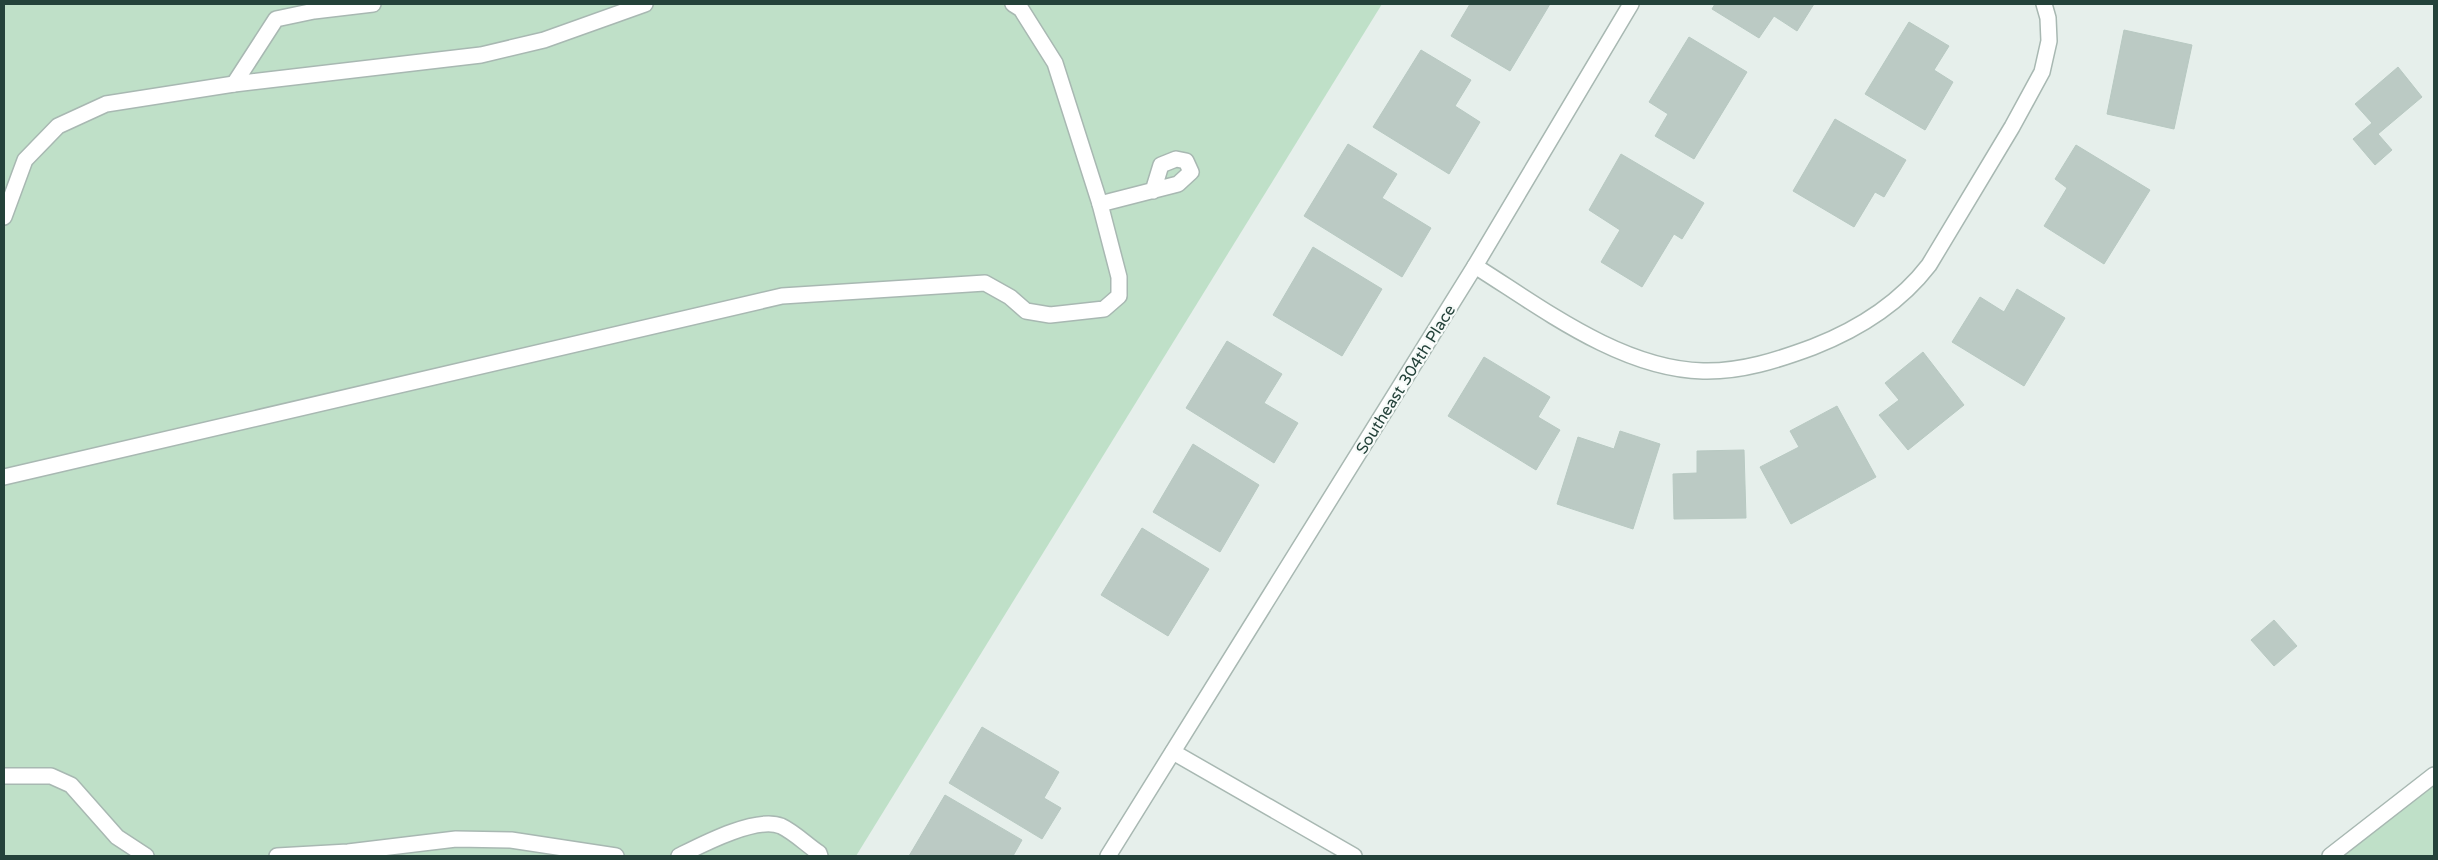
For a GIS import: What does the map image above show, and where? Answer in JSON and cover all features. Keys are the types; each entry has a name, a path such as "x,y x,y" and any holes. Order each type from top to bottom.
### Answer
{"street":[{"path":"295,4 314,11"},
{"path":"234,84 276,19 314,11 373,4"},
{"path":"4,217 25,160 58,126 106,104 234,84 481,55 544,40 645,4"},
{"path":"4,477 782,296 985,283 1010,297 1026,311 1050,315 1104,310 1119,296 1119,277 1100,204 1055,63 1021,9 1013,4"},
{"name":"Southeast 304th Place","path":"1108,856 1475,266 1631,4"},
{"path":"1475,266 1566,324 1631,355 1655,364 1702,371 1744,368 1767,363 1826,342 1864,323 1902,296 1929,265 2035,87 2046,59 2049,41 2048,18 2044,4"},
{"path":"1100,204 1153,191"},
{"path":"1173,752 1354,856"},
{"path":"2330,856 2434,775"},
{"path":"4,776 51,776 71,785 117,837 146,856"},
{"path":"679,856 718,836 757,825 780,826 819,853 820,856"},
{"path":"277,856 348,852 456,839 511,840 616,856"}],"green space":[{"path":"4,4 1382,4 856,856 4,856"},
{"path":"2434,780 2434,856 2341,856"}],"building":[{"path":"1470,4 1550,4 1510,71 1451,36"},
{"path":"1715,4 1814,4 1797,31 1774,16 1759,38 1712,9"},
{"path":"1909,22 1949,46 1934,70 1953,82 1925,130 1865,94"},
{"path":"2124,30 2192,45 2174,129 2107,114"},
{"path":"1689,37 1747,72 1694,159 1655,136 1668,114 1649,102"},
{"path":"1421,50 1471,80 1455,106 1480,122 1449,174 1373,127"},
{"path":"2398,67 2422,97 2378,134 2392,150 2375,165 2353,139 2372,123 2355,104"},
{"path":"1835,119 1906,160 1884,197 1875,192 1854,227 1793,191"},
{"path":"1348,144 1397,174 1382,198 1431,228 1402,277 1304,216"},
{"path":"2076,145 2150,190 2104,264 2044,226 2067,188 2055,179"},
{"path":"1621,154 1704,203 1682,239 1674,234 1642,287 1601,262 1620,230 1589,210"},
{"path":"1313,247 1382,289 1342,356 1273,315"},
{"path":"2017,289 2065,318 2024,386 1952,342 1980,297 2004,312"},
{"path":"1227,341 1282,374 1264,403 1298,423 1274,463 1186,408"},
{"path":"1923,352 1964,405 1908,450 1879,415 1899,400 1885,383"},
{"path":"1484,357 1550,397 1538,417 1560,430 1536,470 1448,416"},
{"path":"1837,406 1876,477 1791,524 1760,467 1799,447 1790,431"},
{"path":"1620,431 1660,444 1633,529 1557,504 1578,437 1614,449"},
{"path":"1193,444 1259,485 1220,552 1153,512"},
{"path":"1744,450 1746,518 1674,519 1673,474 1697,473 1697,451"},
{"path":"1142,528 1209,569 1168,636 1101,595"},
{"path":"2274,620 2297,646 2274,666 2251,640"},
{"path":"982,727 1059,772 1044,798 1061,808 1042,839 949,783"},
{"path":"945,795 1022,840 1013,856 909,856"}]}
